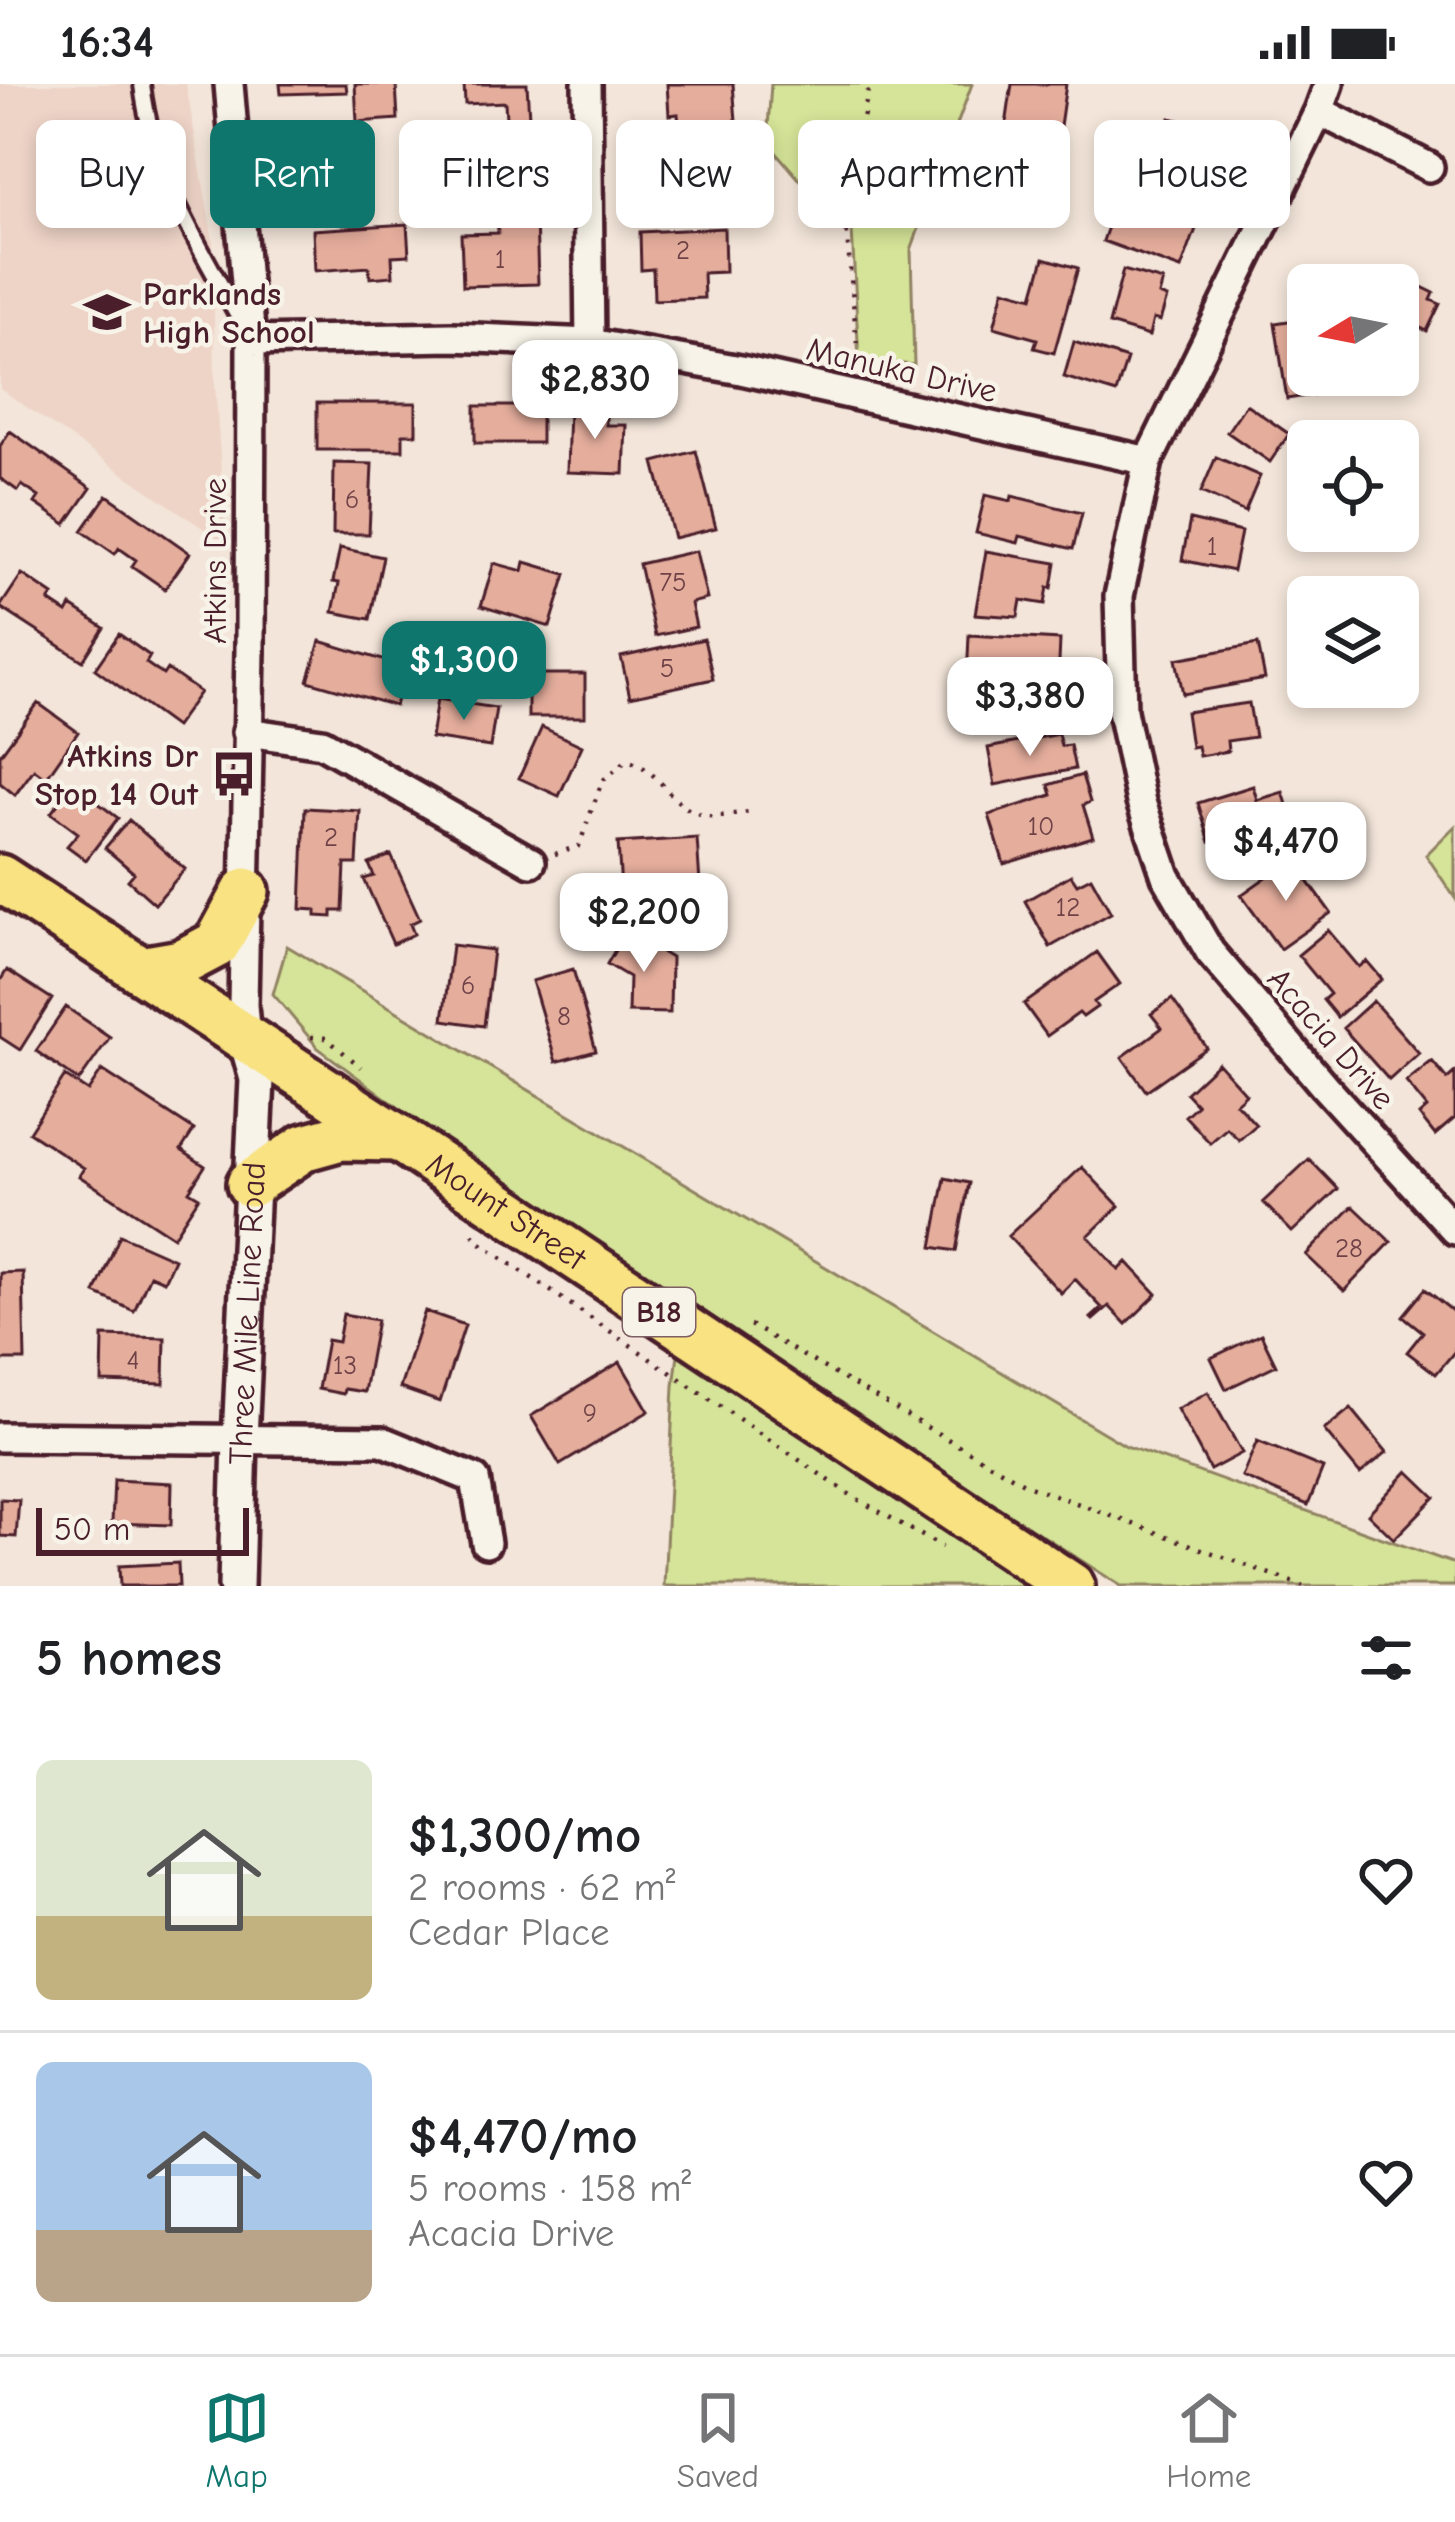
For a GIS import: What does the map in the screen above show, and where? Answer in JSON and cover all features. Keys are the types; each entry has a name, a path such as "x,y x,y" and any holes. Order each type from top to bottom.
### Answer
{"highway":[{"name":"Mount Street","path":"0,878 1071,1586"},
{"path":"141,970 181,963 218,944 246,891"},
{"path":"250,1184 305,1147 341,1137 398,1138"}],"street":[{"name":"Atkins Drive","path":"229,84 251,340 246,1039"},
{"path":"587,84 590,343"},
{"path":"1148,461 1324,97 1430,167"},
{"name":"Manuka Drive","path":"251,340 452,337 590,343 741,370 1148,461"},
{"name":"Acacia Drive","path":"1148,461 1119,596 1122,711 1141,802 1166,876 1210,952 1455,1230"},
{"path":"248,732 322,743 531,862"},
{"name":"Three Mile Line Road","path":"236,1586 256,1079 246,1039"},
{"path":"0,1437 382,1441 476,1479 486,1543"}],"lane":[{"path":"142,84 160,165 175,203 251,340"}],"path":[{"path":"862,396 846,224 869,84"},
{"path":"531,862 579,846 602,781 627,760 644,765 685,809 710,816 750,812"},
{"path":"304,1036 326,1038 360,1066"},
{"path":"748,1324 1027,1486 1304,1586"}],"shaded area":[{"name":"Parklands High School","path":"0,84 186,84 213,241 215,383 226,544 0,389"}],"green space":[{"path":"771,84 972,84 959,120 798,120 798,178 774,150 774,120 769,120"},
{"path":"919,228 911,250 914,365 859,360 852,230"},
{"path":"1455,826 1455,898 1426,855"},
{"path":"287,946 1126,1446 1455,1564 1455,1586 1121,1586 548,1218 318,1048 273,994"},
{"path":"679,1347 1042,1586 664,1586"}],"building":[{"path":"280,84 346,84 347,92 281,94"},
{"path":"355,84 396,84 398,119 357,120"},
{"path":"464,84 527,84 529,118 506,119 505,102 465,104"},
{"path":"667,84 733,84 736,120 679,120 678,114 669,115"},
{"path":"1012,84 1066,84 1061,120 1007,120"},
{"path":"407,228 409,255 392,256 393,276 370,278 369,267 315,271 313,230"},
{"path":"498,228 536,228 538,284 463,286 461,234 498,233"},
{"path":"724,228 725,272 703,273 704,298 654,300 653,269 641,270 640,232"},
{"path":"1107,228 1196,229 1181,269 1103,241"},
{"path":"1044,258 1078,268 1054,353 1034,348 1037,339 994,327 1004,289 1033,297"},
{"path":"1123,270 1163,281 1159,295 1167,298 1160,321 1153,319 1149,336 1109,324"},
{"path":"1419,286 1434,293 1431,300 1440,304 1427,331 1419,327"},
{"path":"1287,321 1287,396 1306,396 1287,399 1275,323"},
{"path":"1074,342 1127,359 1116,393 1064,377"},
{"path":"317,403 416,403 416,434 403,434 403,450 317,450"},
{"path":"1246,404 1287,437 1270,462 1227,432"},
{"path":"475,406 541,406 541,443 475,443"},
{"path":"569,406 606,407 606,425 626,425 624,474 567,472"},
{"path":"10,431 91,488 66,524 35,503 39,497 22,485 18,491 0,478 0,446"},
{"path":"696,451 716,528 674,538 654,462"},
{"path":"1216,457 1260,476 1245,512 1201,492"},
{"path":"334,463 372,464 369,534 333,534"},
{"path":"107,495 190,553 165,589 132,566 136,560 119,548 115,554 82,531"},
{"path":"985,495 1011,501 1012,496 1082,513 1073,549 1020,536 1018,543 976,533"},
{"path":"1190,520 1241,532 1233,571 1182,560"},
{"path":"340,548 383,557 370,619 333,612"},
{"path":"696,551 707,599 691,603 696,627 655,636 639,564"},
{"path":"986,551 1056,563 1045,604 1021,600 1018,617 975,614"},
{"path":"525,562 566,574 550,627 481,606 494,563 523,571"},
{"path":"22,574 53,595 49,601 67,613 71,606 104,628 83,661 0,607"},
{"path":"453,633 508,653 506,659 520,665 509,695 440,670"},
{"path":"119,634 150,656 146,663 163,675 167,669 200,692 175,727 95,669"},
{"path":"969,635 1060,640 1058,684 1006,681 1005,705 966,703"},
{"path":"704,639 713,679 630,697 621,657"},
{"path":"320,641 406,667 395,706 308,681"},
{"path":"1258,644 1265,679 1183,694 1176,659"},
{"path":"528,674 585,674 585,717 528,717"},
{"path":"437,699 496,708 490,747 431,738"},
{"path":"38,703 78,732 46,778 34,769 15,795 0,783 0,755"},
{"path":"1249,703 1255,737 1227,741 1228,751 1199,756 1197,746 1191,747 1186,712"},
{"path":"542,727 582,746 559,796 519,778"},
{"path":"1058,734 1061,746 1070,745 1075,769 995,785 988,748"},
{"path":"1082,775 1090,802 1083,805 1093,837 1004,864 989,815 1052,795 1049,785"},
{"path":"73,784 118,818 86,860 67,846 78,833 51,813"},
{"path":"1253,786 1257,800 1283,792 1299,841 1257,855 1260,863 1232,872 1221,838 1210,842 1198,803"},
{"path":"305,808 360,811 357,864 345,864 343,911 332,911 332,917 301,909"},
{"path":"129,820 185,869 155,904 128,880 134,873 105,848"},
{"path":"697,838 700,884 621,889 618,843"},
{"path":"391,855 420,919 410,924 414,934 393,944 364,879 374,876 369,864"},
{"path":"1292,859 1331,913 1280,949 1241,895"},
{"path":"1071,875 1077,884 1091,877 1111,913 1050,947 1025,901"},
{"path":"1328,930 1359,967 1367,961 1382,979 1337,1017 1323,1000 1330,994 1298,955"},
{"path":"626,931 671,958 670,1013 628,1012 629,977 607,964"},
{"path":"452,945 493,950 484,1026 443,1020"},
{"path":"1097,952 1120,984 1094,1002 1097,1007 1083,1017 1079,1013 1047,1036 1024,1004"},
{"path":"573,969 596,1051 556,1062 532,981"},
{"path":"7,970 52,999 20,1050 0,1037 0,981"},
{"path":"1172,999 1207,1048 1146,1091 1122,1057 1162,1028 1151,1014"},
{"path":"1373,1001 1419,1053 1389,1080 1343,1028"},
{"path":"66,1007 110,1037 79,1081 36,1051"},
{"path":"1432,1061 1447,1079 1455,1072 1455,1118 1435,1135 1419,1115 1427,1108 1406,1082"},
{"path":"1218,1063 1246,1094 1236,1103 1256,1125 1239,1140 1227,1128 1210,1143 1185,1116 1197,1105 1186,1093"},
{"path":"102,1070 194,1130 181,1150 205,1166 189,1191 199,1197 173,1237 79,1176 84,1168 29,1132 65,1076 88,1091"},
{"path":"1309,1159 1338,1189 1292,1232 1263,1202"},
{"path":"1082,1167 1119,1206 1088,1236 1119,1270 1127,1262 1157,1294 1126,1324 1109,1306 1093,1320 1102,1308 1075,1279 1061,1293 1008,1236"},
{"path":"945,1178 969,1183 956,1251 932,1247"},
{"path":"1353,1206 1391,1242 1344,1291 1306,1255"},
{"path":"120,1235 174,1259 164,1281 150,1275 134,1311 95,1293"},
{"path":"23,1272 25,1360 0,1360 0,1273"},
{"path":"1425,1289 1455,1313 1455,1351 1436,1374 1407,1352 1423,1332 1403,1316"},
{"path":"425,1311 465,1325 440,1402 400,1388"},
{"path":"343,1314 377,1320 364,1392 318,1389 327,1340 338,1342"},
{"path":"1261,1334 1276,1365 1226,1389 1211,1358"},
{"path":"103,1336 165,1338 164,1384 102,1382"},
{"path":"620,1362 649,1411 560,1465 531,1416"},
{"path":"1208,1392 1242,1453 1210,1470 1177,1409"},
{"path":"1351,1408 1387,1452 1360,1474 1324,1430"},
{"path":"1257,1441 1323,1468 1308,1505 1242,1477"},
{"path":"1408,1471 1435,1497 1394,1539 1368,1514"},
{"path":"114,1480 172,1483 171,1525 112,1523"},
{"path":"0,1499 19,1500 16,1537 0,1536"},
{"path":"178,1563 179,1586 120,1586 119,1566"}],"place":[{"name":"Parklands High School","path":"107,312"},
{"name":"Atkins Dr Stop 14 Out","path":"234,774"}]}
